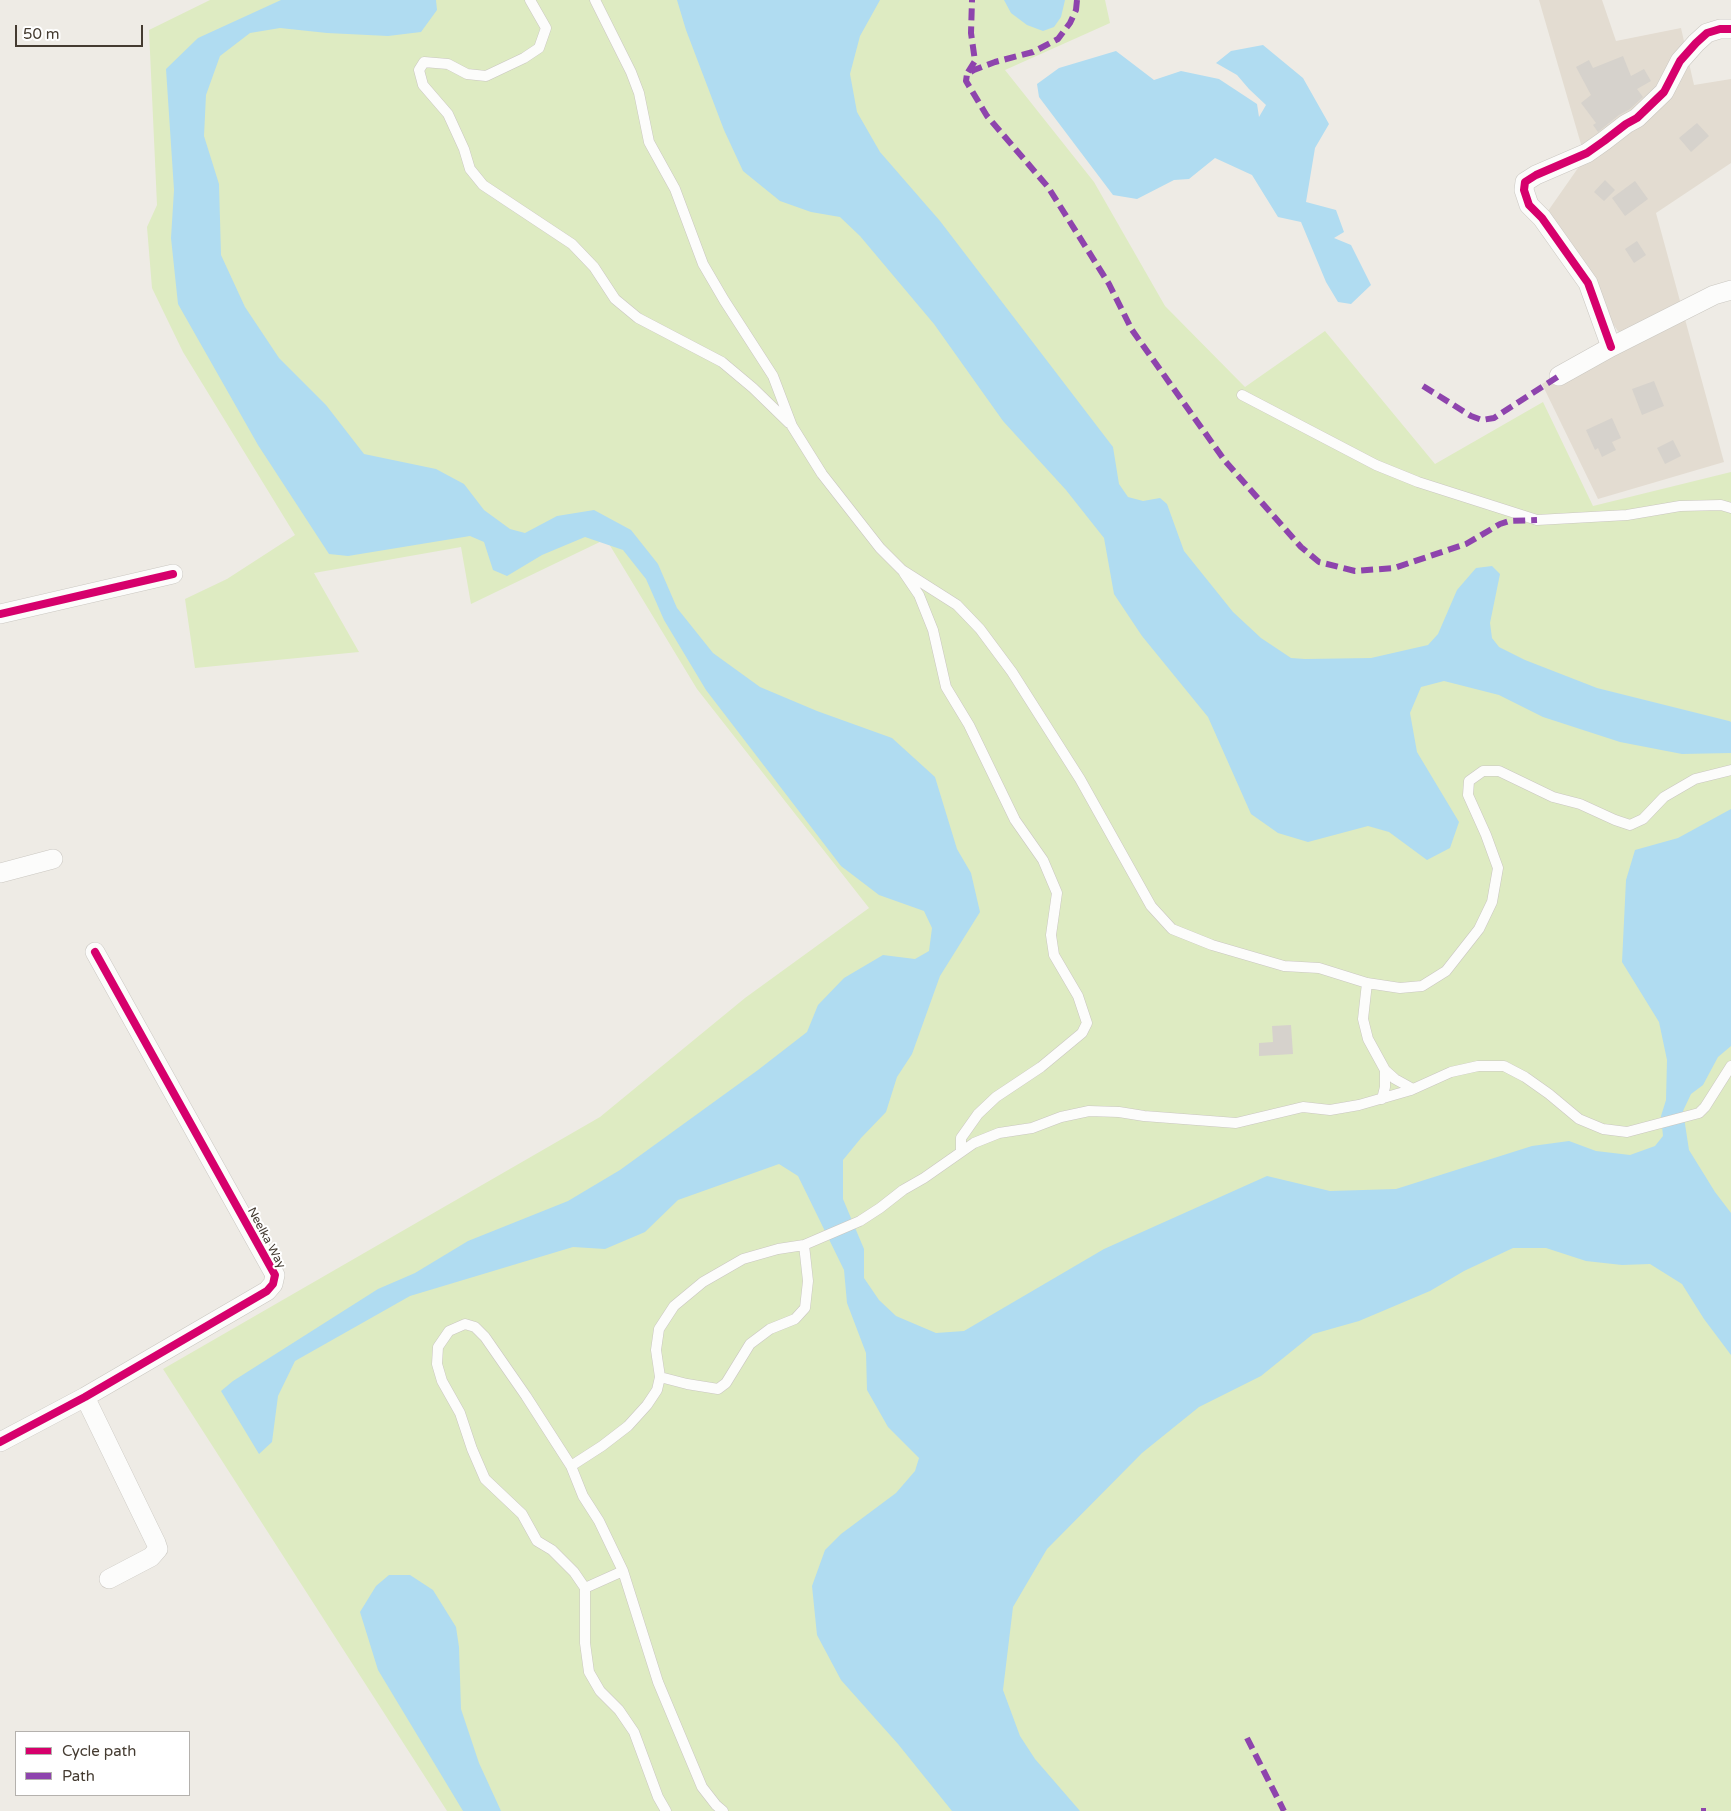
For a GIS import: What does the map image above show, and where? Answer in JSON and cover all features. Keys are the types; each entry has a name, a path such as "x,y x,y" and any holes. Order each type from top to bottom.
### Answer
{"street":[{"path":"1611,348 1588,283 1542,218 1529,205 1524,190 1525,182 1536,175 1587,152 1637,118 1664,92 1680,61 1696,43 1707,33 1720,29 1731,29"},
{"path":"1559,376 1714,295 1731,290"},
{"path":"0,614 173,574"},
{"path":"0,873 53,859"},
{"name":"Neelka Way","path":"0,1442 85,1397 267,1291 273,1284 276,1275 95,952"},
{"path":"85,1397 158,1549 151,1557 109,1579"}],"lane":[{"path":"530,0 546,28 539,48 524,58 486,76 468,74 448,64 424,62 419,70 423,85 448,114 464,149 470,169 483,185 572,244 594,267 615,298 638,318 722,362 753,388 792,426"},
{"path":"595,0 636,86 649,142 675,189 703,264 773,376 792,426 822,474 880,548 902,570 919,595 933,630 946,687 969,726 1015,820 1043,860 1057,893 1051,935 1054,955 1078,996 1088,1023 1082,1033 1041,1067 996,1098 978,1114 961,1138 961,1152"},
{"path":"1242,394 1376,465 1418,482 1537,520 1627,515 1680,506 1721,505 1731,508"},
{"path":"902,570 957,605 980,629 1012,672 1080,778 1151,906 1172,929 1212,945 1284,966 1319,968 1367,983 1400,988 1422,986 1446,971 1479,929 1492,902 1498,868 1468,795 1469,781 1483,771 1499,771 1553,797 1580,804 1630,825 1642,819 1664,798 1695,779 1731,770"},
{"path":"1367,983 1363,1019 1368,1039 1386,1070 1395,1079 1413,1090"},
{"path":"571,1466 628,1426 648,1405 660,1377 656,1350 659,1329 674,1306 703,1282 743,1259 778,1249 804,1245 860,1221 974,1142 999,1133 1032,1128 1061,1117 1089,1111 1236,1123 1303,1107 1330,1110 1359,1105 1413,1090 1451,1072 1478,1066 1504,1066 1525,1077 1579,1119 1603,1130 1626,1132 1699,1113 1705,1107 1731,1066"},
{"path":"1382,1099 1386,1070"},
{"path":"660,1377 718,1389 726,1383 750,1344 770,1329 795,1319 805,1308 808,1281 804,1245"},
{"path":"666,1811 658,1797 634,1732 619,1710 600,1691 589,1672 585,1643 585,1588 574,1572 552,1550 537,1540 522,1514 485,1479 472,1449 460,1413 442,1381 437,1364 438,1347 449,1331 465,1324 475,1327 485,1337 571,1466 584,1496 600,1522 623,1571 658,1682 702,1787 723,1811"},
{"path":"585,1588 623,1571"}],"shaded area":[{"path":"1539,0 1602,0 1616,41 1681,28 1694,85 1731,79 1731,163 1656,213 1724,462 1598,499 1542,384 1622,337 1541,221 1585,158"}],"green space":[{"path":"210,0 1105,0 1110,23 1005,70 1094,182 1165,306 1245,387 1325,331 1435,464 1543,402 1593,506 1731,472 1731,1811 447,1811 163,1369 600,1117 745,998 869,908 697,689 606,539 471,604 461,547 314,573 359,652 195,668 185,599 227,579 295,535 183,352 152,288 147,227 157,205 149,30"}],"water":[{"path":"281,0 436,0 437,10 421,32 388,36 327,33 280,28 250,33 220,56 206,95 204,136 219,184 221,255 245,307 279,358 326,405 364,454 436,469 464,484 484,510 510,529 525,533 557,516 594,510 631,530 658,564 677,608 713,653 760,687 817,711 892,738 935,777 957,849 971,873 980,912 940,976 912,1054 897,1077 886,1112 843,1160 843,1199 864,1249 864,1278 879,1300 896,1316 936,1333 964,1331 1104,1249 1267,1176 1330,1191 1396,1189 1532,1146 1569,1141 1596,1151 1630,1155 1655,1146 1663,1136 1661,1116 1666,1100 1667,1060 1659,1022 1622,962 1626,880 1635,850 1678,838 1731,809 1731,1046 1718,1057 1703,1085 1691,1094 1683,1111 1689,1150 1715,1192 1731,1213 1731,1355 1704,1319 1682,1284 1650,1264 1622,1265 1586,1261 1546,1248 1513,1248 1464,1271 1430,1291 1359,1321 1313,1334 1261,1376 1199,1407 1142,1453 1047,1549 1013,1607 1003,1690 1020,1736 1035,1759 1080,1811 952,1811 898,1744 841,1680 817,1635 812,1586 825,1550 841,1534 896,1493 915,1471 919,1458 888,1427 867,1390 866,1353 847,1303 844,1270 798,1176 779,1164 678,1200 645,1232 605,1249 573,1247 410,1296 295,1361 278,1396 272,1442 259,1454 221,1391 233,1381 378,1289 415,1273 468,1241 568,1201 620,1170 807,1032 818,1005 844,978 883,955 915,959 929,951 932,928 924,911 879,895 841,866 706,690 664,620 646,579 623,550 585,537 542,555 507,576 493,570 484,542 470,536 348,556 329,554 258,445 178,304 171,238 174,190 166,69 198,38"},
{"path":"677,0 880,0 860,36 850,74 857,112 880,152 940,221 1113,447 1119,484 1128,497 1143,501 1160,498 1167,504 1184,551 1233,612 1261,638 1291,658 1305,659 1371,658 1428,645 1438,634 1457,590 1476,568 1492,566 1500,574 1490,623 1492,638 1499,647 1525,660 1597,688 1729,721 1731,722 1731,753 1682,754 1620,742 1543,717 1499,695 1444,681 1421,687 1410,713 1417,752 1459,822 1450,848 1427,860 1389,832 1368,826 1308,842 1278,833 1251,814 1208,717 1142,636 1114,594 1104,538 1066,490 1003,421 934,324 860,236 840,217 811,212 780,201 743,171 724,130 686,30"},
{"path":"1004,0 1065,0 1061,17 1054,27 1043,31 1027,25 1011,13"},
{"path":"1263,45 1303,78 1329,124 1315,148 1306,202 1336,210 1344,232 1334,238 1351,245 1371,285 1351,304 1338,302 1326,282 1301,222 1278,217 1252,175 1215,158 1189,179 1174,180 1137,199 1113,195 1039,97 1037,84 1059,68 1116,51 1154,80 1181,71 1219,79 1257,104 1259,117 1266,105 1237,75 1216,63 1231,51"},
{"path":"389,1575 410,1575 433,1590 456,1627 459,1647 461,1709 479,1763 501,1811 463,1811 378,1670 360,1612 376,1586"}],"building":[{"path":"1623,56 1631,76 1644,69 1651,81 1637,89 1643,97 1598,132 1593,125 1596,123 1581,103 1591,95 1576,67 1589,60 1593,68"},
{"path":"1697,123 1709,136 1691,152 1679,138"},
{"path":"1605,180 1615,190 1604,201 1594,192"},
{"path":"1635,181 1648,199 1625,216 1612,198"},
{"path":"1637,241 1646,255 1634,263 1625,249"},
{"path":"1654,381 1664,406 1642,415 1632,389"},
{"path":"1612,418 1621,438 1612,442 1616,450 1602,457 1598,448 1595,450 1586,430"},
{"path":"1673,440 1681,456 1665,464 1657,448"},
{"path":"1291,1025 1293,1054 1259,1056 1259,1043 1273,1042 1272,1026"}],"marked path":[{"path":"968,72 975,61 971,33 972,0"},
{"path":"1077,0 1076,10 1070,23 1058,39 1033,52 995,62 974,70 967,74 966,81 987,116 1048,187 1109,284 1132,330 1225,461 1301,547 1319,562 1355,571 1394,568 1466,544 1500,524 1509,521 1537,520"},
{"path":"1423,386 1471,416 1482,420 1494,418 1559,376"},
{"path":"1247,1738 1284,1811"},
{"path":"1701,1811 1706,1811"}],"cycle path":[{"path":"1611,347 1588,283 1542,218 1529,205 1524,190 1525,182 1536,175 1587,153 1637,118 1664,92 1680,61 1696,43 1707,33 1720,29 1731,29"},
{"path":"0,614 173,574"},
{"path":"0,1442 85,1397 267,1291 273,1284 275,1275 95,952"}]}
